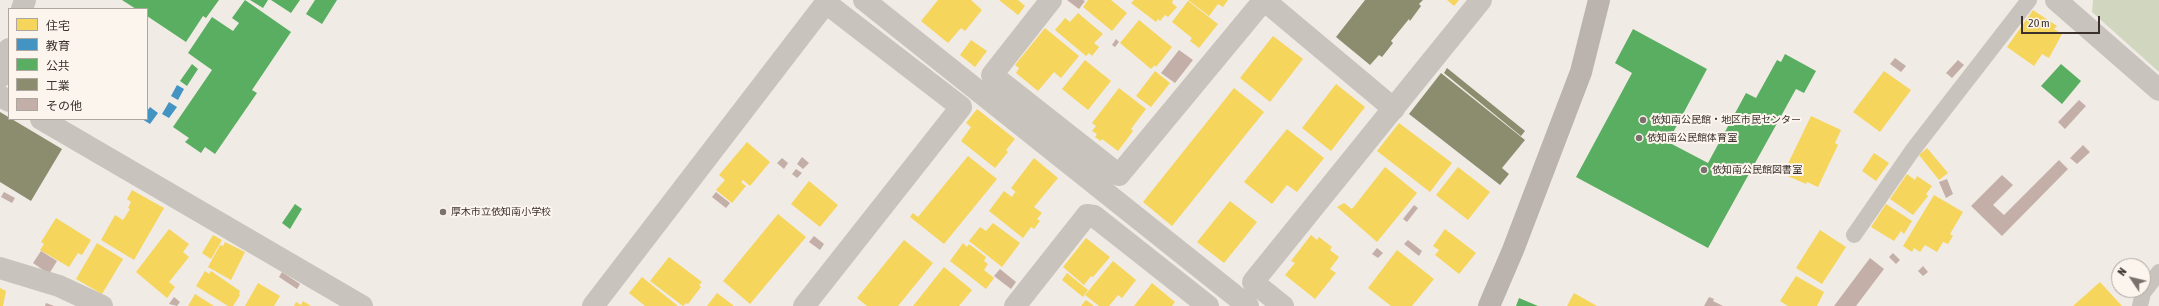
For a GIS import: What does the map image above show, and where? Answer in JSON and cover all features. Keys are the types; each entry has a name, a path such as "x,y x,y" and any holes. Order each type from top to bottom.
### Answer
{"street":[{"path":"864,0 1248,306"},
{"path":"1051,0 992,75 1119,175 1264,0 1394,109"},
{"path":"1282,306 1253,282 1481,0"},
{"path":"1489,306 1513,250 1581,72 1600,0"},
{"path":"593,306 827,1 961,107 804,306"},
{"path":"2063,2 2159,90"},
{"path":"0,77 8,52"},
{"path":"42,120 356,304"},
{"path":"1015,306 1087,215 1094,216 1208,306"},
{"path":"0,268 58,286 102,306"}],"lane":[{"path":"1854,235 1912,151 2029,0"},
{"path":"2140,306 2142,293 2159,272"}],"green space":[{"path":"2093,0 2159,0 2159,72 2092,12"}],"building: 住宅":[{"path":"938,0 971,0 982,10 965,31 961,28 948,43 921,21"},
{"path":"999,0 1018,0 1025,6 1018,15"},
{"path":"1088,0 1111,0 1127,13 1112,31 1083,7"},
{"path":"1134,0 1173,0 1172,3 1177,7 1168,17 1165,15 1160,21 1158,19 1156,22 1131,3"},
{"path":"1188,0 1228,0 1223,7 1218,4 1209,16"},
{"path":"1447,0 1459,0 1454,6"},
{"path":"1188,1 1218,24 1199,48 1190,41 1192,38 1172,22"},
{"path":"2033,10 2057,26 2054,29 2062,34 2049,58 2042,54 2034,66 2007,47"},
{"path":"1078,13 1103,34 1094,43 1099,47 1092,56 1089,53 1086,56 1055,30 1065,18 1070,22"},
{"path":"1139,20 1172,47 1156,67 1155,65 1151,69 1120,43"},
{"path":"1045,28 1079,56 1061,78 1054,72 1038,91 1016,73 1019,68 1015,65"},
{"path":"1273,36 1303,59 1270,102 1240,78"},
{"path":"971,40 987,51 975,67 960,55"},
{"path":"1085,60 1111,81 1088,110 1062,89"},
{"path":"1155,71 1170,83 1151,107 1136,96"},
{"path":"1884,71 1911,90 1880,132 1853,112"},
{"path":"1336,84 1365,107 1331,151 1302,128"},
{"path":"1119,88 1146,109 1131,129 1133,131 1118,151 1102,139 1101,141 1095,137 1097,134 1092,131 1096,126 1092,123"},
{"path":"1234,88 1264,112 1172,226 1143,202"},
{"path":"977,109 1015,139 1006,150 1008,152 995,168 961,141 971,127 966,123"},
{"path":"1811,116 1841,130 1835,143 1838,145 1818,187 1807,182 1806,184 1783,174"},
{"path":"1399,123 1452,163 1430,192 1377,151"},
{"path":"1287,129 1324,158 1297,192 1287,185 1272,204 1244,182"},
{"path":"747,142 770,162 750,186 743,180 741,182 746,186 732,203 716,190 725,180 719,175"},
{"path":"1927,148 1948,173 1939,180 1919,155"},
{"path":"1874,153 1889,163 1876,181 1862,171"},
{"path":"968,156 997,179 944,244 910,217 913,213 918,217"},
{"path":"1034,158 1058,178 1034,207 1042,213 1037,219 1040,221 1034,229 1031,227 1023,238 989,211 1004,191 1012,197 1015,192 1019,195 1011,188"},
{"path":"1385,167 1417,193 1377,242 1337,207 1344,203 1352,209"},
{"path":"1458,167 1490,192 1468,220 1436,195"},
{"path":"1907,174 1915,180 1917,176 1932,186 1926,194 1928,196 1913,215 1890,199"},
{"path":"809,181 838,205 820,227 791,204"},
{"path":"132,190 164,208 134,260 101,240 115,215 123,220 130,209 128,208 131,202 127,199"},
{"path":"1934,195 1963,212 1950,234 1953,236 1948,244 1943,242 1937,252 1925,245 1920,252 1914,248 1912,252 1903,246"},
{"path":"1230,201 1257,222 1224,263 1197,242"},
{"path":"1886,204 1912,221 1904,234 1901,231 1894,241 1871,227"},
{"path":"778,214 806,237 750,304 723,281"},
{"path":"56,218 91,240 82,255 78,253 69,267 40,250 44,244 41,242"},
{"path":"993,223 1020,243 1002,267 969,241 980,227 986,231"},
{"path":"169,229 189,244 183,252 189,257 169,282 175,287 167,298 136,272"},
{"path":"1445,229 1476,253 1459,274 1435,255 1439,250 1433,246"},
{"path":"1820,230 1846,247 1822,284 1796,268"},
{"path":"213,235 222,240 211,259 202,253"},
{"path":"1311,235 1317,240 1319,237 1332,247 1330,250 1339,257 1330,269 1336,273 1315,299 1285,275 1295,263 1291,261"},
{"path":"1086,238 1110,257 1084,285 1063,267"},
{"path":"904,240 933,263 898,306 867,306 857,298"},
{"path":"225,242 245,252 231,280 208,267 220,245 223,246"},
{"path":"97,243 123,259 102,294 76,279"},
{"path":"963,243 967,247 969,244 986,257 984,261 988,264 984,270 994,278 986,289 950,261"},
{"path":"1397,250 1434,279 1412,306 1391,306 1368,288"},
{"path":"669,257 702,282 699,285 701,287 688,304 686,303 683,306 650,281"},
{"path":"1113,261 1136,280 1122,298 1118,295 1109,306 1099,306 1085,295"},
{"path":"944,267 972,290 959,306 913,306"},
{"path":"205,271 209,274 211,271 240,291 240,295 233,306 228,306 196,286"},
{"path":"1067,273 1088,290 1083,297 1062,280"},
{"path":"1796,276 1824,292 1817,306 1788,306 1780,301"},
{"path":"642,277 678,306 645,306 629,293"},
{"path":"2100,282 2111,294 2111,298 2115,298 2122,306 2073,306"},
{"path":"258,283 280,296 274,306 245,306"},
{"path":"1152,283 1175,302 1172,306 1134,306"},
{"path":"0,288 6,291 3,306 0,306"},
{"path":"717,293 734,306 707,306"},
{"path":"1574,293 1597,306 1567,306"},
{"path":"195,294 214,306 188,306"},
{"path":"1086,300 1094,306 1081,306"},
{"path":"303,301 311,306 294,306 296,302 301,305"}],"building: 教育":[{"path":"177,85 184,89 178,100 171,96"},
{"path":"169,102 177,107 169,118 162,114"},
{"path":"150,107 158,113 150,124 144,120 148,120 148,110"}],"building: 公共":[{"path":"122,0 219,0 206,18 203,16 186,42 148,17 148,8 134,8"},
{"path":"245,0 291,32 252,90 257,93 215,154 205,147 201,153 185,142 189,138 173,127 212,70 188,53 212,17 233,31 239,23 232,18"},
{"path":"250,0 268,0 263,8"},
{"path":"271,0 300,0 291,13"},
{"path":"315,0 337,0 322,24 306,14"},
{"name":"依知南公民館・地区市民センター","path":"1633,29 1707,69 1668,142 1708,163 1746,93 1756,98 1777,60 1781,62 1785,54 1816,71 1804,93 1796,89 1708,248 1576,177 1632,73 1615,63"},
{"path":"192,64 198,69 187,86 180,81"},
{"path":"2061,64 2081,81 2062,104 2041,86"},
{"path":"295,204 302,209 290,229 282,223"},
{"path":"1519,298 1538,306 1516,306"}],"building: 工業":[{"path":"1365,0 1423,0 1419,4 1421,6 1410,21 1409,19 1391,41 1393,43 1382,57 1379,55 1370,65 1336,37"},
{"path":"1447,68 1525,131 1521,136 1444,73"},
{"path":"1441,73 1525,140 1502,168 1509,174 1500,185 1409,114"},
{"path":"0,112 8,117 8,120 13,120 62,149 31,201 0,182"}],"building: その他":[{"path":"1067,0 1083,0 1085,1 1079,9"},
{"path":"1116,39 1119,42 1115,47 1112,45"},
{"path":"1179,50 1193,60 1175,83 1161,73"},
{"path":"1895,58 1906,66 1901,72 1890,64"},
{"path":"1958,60 1964,65 1952,78 1946,73"},
{"path":"2079,100 2086,106 2065,129 2058,122"},
{"path":"2083,145 2090,152 2077,164 2070,158"},
{"path":"802,157 809,163 803,169 797,164"},
{"path":"782,158 788,163 784,169 777,163"},
{"path":"2059,160 2068,169 2002,236 1971,206 2002,175 2013,185 1993,205 2004,215"},
{"path":"796,169 802,173 797,178 792,174"},
{"path":"1947,179 1953,194 1946,198 1939,182"},
{"path":"4,192 15,198 12,203 1,197"},
{"path":"716,192 730,203 726,208 712,197"},
{"path":"1414,205 1418,208 1407,222 1403,219"},
{"path":"814,236 824,244 820,250 809,242"},
{"path":"1408,240 1422,251 1419,256 1404,244"},
{"path":"1377,248 1383,253 1378,258 1372,254"},
{"path":"41,251 57,261 49,274 33,263"},
{"path":"1893,253 1900,260 1896,264 1889,257"},
{"path":"1870,258 1884,269 1856,306 1834,306"},
{"path":"1923,266 1928,272 1923,276 1918,271"},
{"path":"1000,269 1016,282 1011,289 994,276"},
{"path":"282,272 300,284 297,289 279,277"},
{"path":"174,297 180,302 177,306 169,304"},
{"path":"1709,297 1714,299 1713,301 1723,306 1704,306"},
{"path":"46,303 54,306 45,306"}],"place":[{"name":"依知南公民館・地区市民センター","path":"1643,120"},
{"name":"依知南公民館体育室","path":"1639,138"},
{"name":"依知南公民館図書室","path":"1704,170"},
{"name":"厚木市立依知南小学校","path":"443,212"}]}
